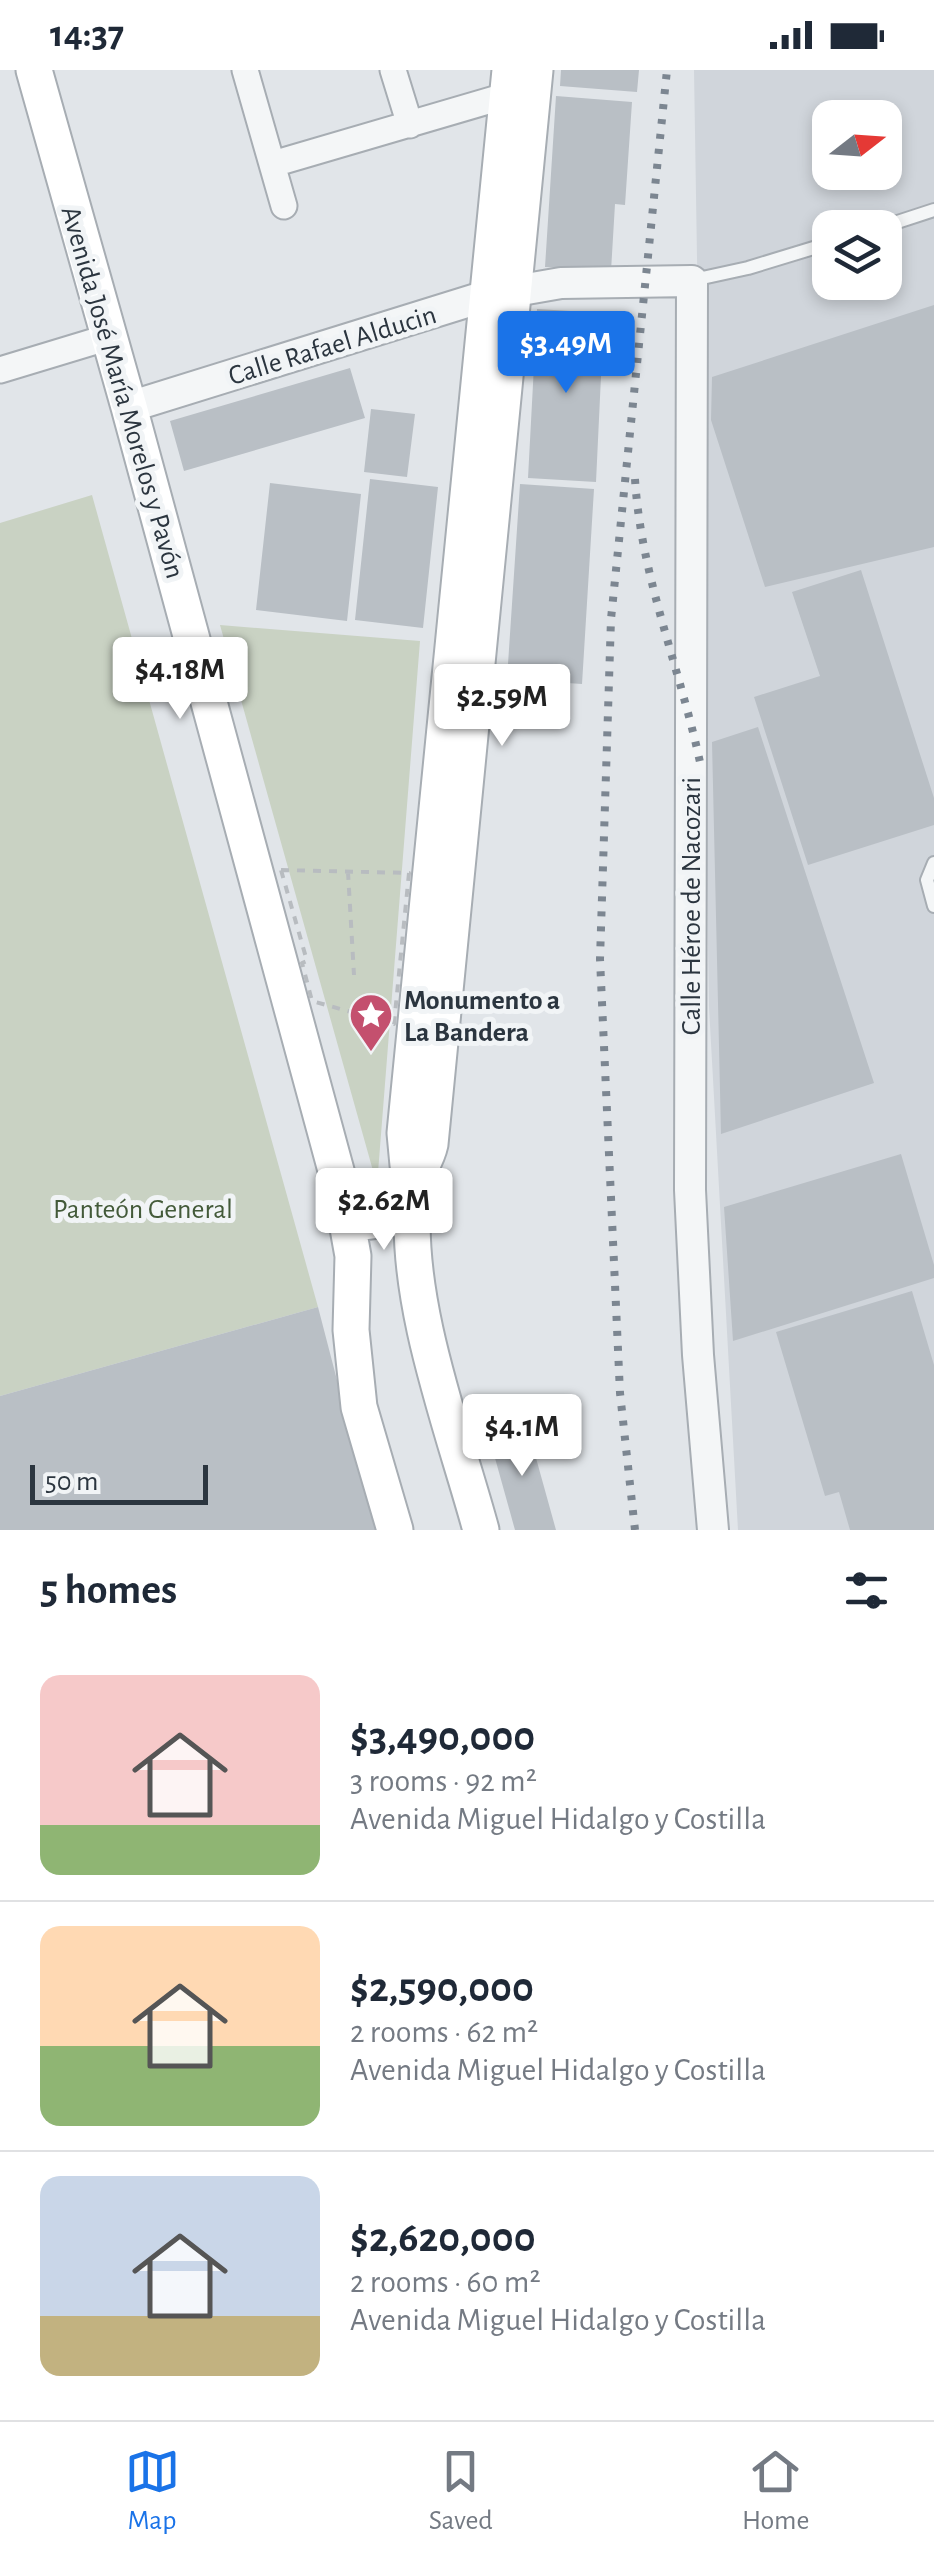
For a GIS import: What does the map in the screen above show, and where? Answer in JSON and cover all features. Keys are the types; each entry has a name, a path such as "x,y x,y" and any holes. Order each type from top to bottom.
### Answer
{"main road":[{"name":"Avenida José María Morelos y Pavón","path":"29,72 129,406 348,1224 353,1256 351,1330 360,1407 395,1530"},
{"path":"481,1530 431,1349 415,1263 412,1216 415,1180 430,1144 468,619 500,293 514,85"},
{"path":"348,1224 412,1216"}],"street":[{"path":"245,70 284,206"},
{"path":"394,70 410,125"},
{"path":"273,164 410,125 514,85"},
{"name":"Calle Rafael Alducin","path":"129,406 500,293 561,284 692,280"},
{"name":"Calle Héroe de Nacozari","path":"692,280 690,1190 698,1355 714,1530"},
{"path":"0,370 109,337"}],"lane":[{"path":"902,220 934,210"},
{"name":"Calle Rafael Alducin","path":"692,280 812,248"},
{"path":"934,864 927,880 934,906"}],"path":[{"path":"281,870 410,872 394,1024 312,1001"},
{"path":"348,872 354,975"}],"shaded area":[{"path":"694,70 934,70 934,1530 738,1530 709,1007"}],"green space":[{"name":"Panteón General","path":"92,495 318,1307 0,1396 0,523"},
{"name":"Monumento a La Bandera","path":"220,625 420,641 377,1185"}],"building":[{"path":"561,70 639,70 637,92 560,86"},
{"path":"556,96 632,102 625,205 615,204 611,271 545,267"},
{"path":"934,305 934,547 765,587 711,420 712,377"},
{"path":"537,309 604,313 596,482 528,478"},
{"path":"350,368 365,418 184,471 170,421"},
{"path":"371,409 415,414 407,477 364,472"},
{"path":"370,479 438,487 423,628 355,620"},
{"path":"270,483 361,494 347,621 256,610"},
{"path":"520,484 594,489 582,684 507,679"},
{"path":"861,570 934,798 934,825 808,865 754,697 820,676 792,592"},
{"path":"758,727 874,1083 721,1134 712,742"},
{"path":"901,1154 934,1265 934,1278 733,1341 724,1207"},
{"path":"912,1291 934,1365 934,1530 850,1530 839,1492 825,1496 776,1332"},
{"path":"318,1307 376,1530 0,1530 0,1396"},
{"path":"526,1422 556,1530 515,1530 488,1433"}],"railway":[{"path":"635,1530 620,1393 600,959 611,619 667,70"},
{"path":"635,479 653,588 701,767"}],"place":[{"name":"Monumento a La Bandera","path":"371,1053"}]}
